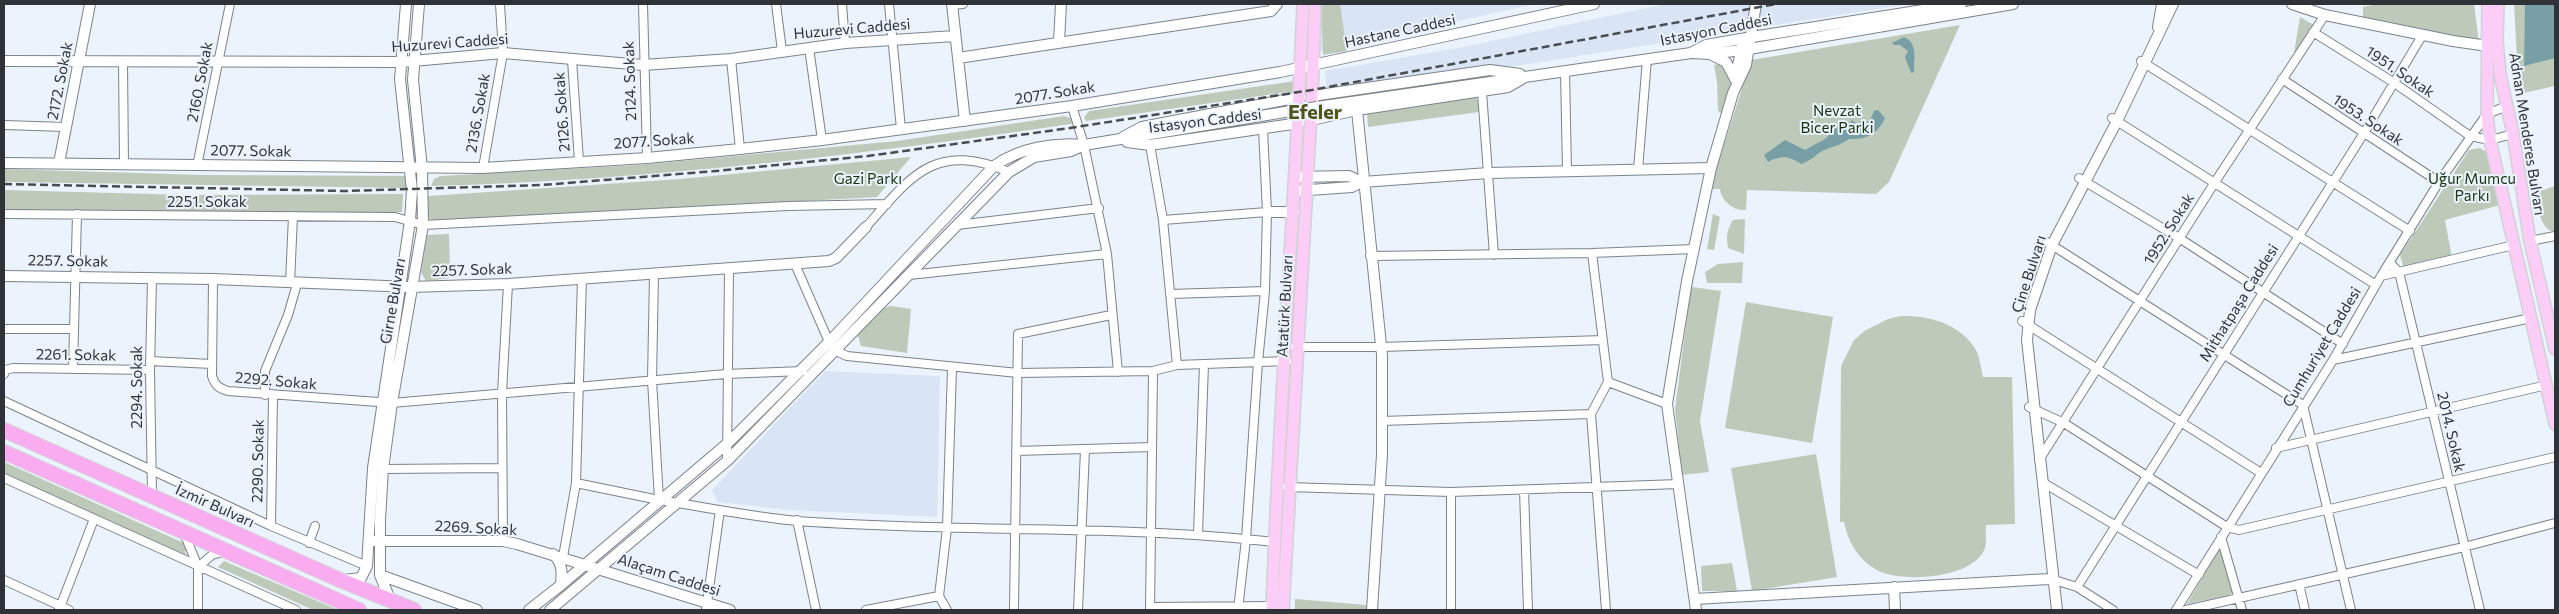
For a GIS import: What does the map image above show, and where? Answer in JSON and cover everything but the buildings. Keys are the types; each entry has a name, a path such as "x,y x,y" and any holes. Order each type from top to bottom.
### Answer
{"highway":[{"name":"İzmir Bulvarı","path":"4,430 340,580 414,610"},
{"path":"4,452 182,529 359,610"}],"main road":[{"path":"1301,191 1312,96 1307,66 1303,4"},
{"path":"1302,177 1299,123 1300,97 1307,66 1315,4"},
{"path":"2488,4 2493,43"},
{"path":"2493,43 2498,4"},
{"name":"Adnan Menderes Bulvarı","path":"2493,43 2513,134 2530,241 2550,309 2555,349"},
{"name":"Adnan Menderes Bulvarı","path":"2493,43 2488,114 2490,140 2555,424"},
{"name":"Atatürk Bulvarı","path":"1272,608 1284,347 1294,212 1301,191"},
{"name":"Atatürk Bulvarı","path":"1283,610 1297,347 1301,191"}],"street":[{"name":"2172. Sokak","path":"59,163 90,4"},
{"name":"2160. Sokak","path":"197,166 230,4"},
{"name":"Girne Bulvarı","path":"368,566 373,468 387,402 405,287 410,221 412,190 400,80 406,4"},
{"name":"Girne Bulvarı","path":"405,287 422,225 422,169 413,80 419,4"},
{"name":"2136. Sokak","path":"483,168 503,53 500,4"},
{"name":"2124. Sokak","path":"643,4 646,158"},
{"path":"776,4 782,51"},
{"path":"842,4 844,43"},
{"path":"890,4 901,129"},
{"path":"964,4 952,5 965,122"},
{"path":"1059,42 1061,4"},
{"path":"958,58 1271,12 1277,4"},
{"name":"Hastane Caddesi","path":"1307,66 1557,9 1594,4"},
{"path":"1696,610 1667,404 1694,249 1711,168 1756,4"},
{"name":"Istasyon Caddesi","path":"1116,141 1317,107 1691,53 1706,45 1961,4"},
{"path":"1691,53 1710,54 1745,49 2012,4"},
{"name":"Çine Bulvarı","path":"2143,63 2160,24 2162,4"},
{"name":"Çine Bulvarı","path":"2052,610 2040,460 2021,340 2025,323 2024,305 2050,243 2174,4"},
{"path":"2292,4 2325,14 2453,42 2493,43"},
{"name":"1952. Sokak","path":"2040,460 2179,238 2325,14"},
{"name":"1951. Sokak","path":"2313,32 2392,82 2470,136"},
{"name":"Mithatpaşa Caddesi","path":"2077,587 2148,477 2262,290 2364,133 2392,82 2423,34"},
{"name":"Huzurevi Caddesi","path":"4,61 413,62 503,53 643,66 731,59 844,43 955,36"},
{"path":"809,48 822,140"},
{"path":"1733,92 1746,65 1745,49"},
{"path":"1710,54 1726,62 1735,80"},
{"path":"731,59 740,149"},
{"path":"1638,170 1647,59"},
{"name":"2126. Sokak","path":"572,60 579,161"},
{"path":"122,62 124,164"},
{"path":"2143,63 2410,231"},
{"name":"2077. Sokak","path":"4,162 422,169 483,168 646,158 822,140 965,122 1072,106 1307,66"},
{"path":"1312,96 1490,70 1529,76"},
{"path":"1565,71 1566,171"},
{"path":"1310,120 1357,110 1508,87 1529,76"},
{"name":"1953. Sokak","path":"2282,79 2439,182"},
{"path":"1482,92 1494,255"},
{"path":"529,610 561,586 659,500 729,442 799,370 832,346 909,275 955,225 1009,172 1034,157 1116,141 1142,127 1300,97"},
{"path":"1072,106 1099,208 1107,254 1111,315 1118,372"},
{"path":"2488,114 2507,106"},
{"path":"1357,110 1362,182 1381,348 1382,421 1380,490 1372,610"},
{"name":"Cumhuriyet Caddesi","path":"2176,610 2303,404 2343,344 2381,276 2439,182 2470,136 2488,114"},
{"path":"2114,119 2376,285"},
{"name":"Istasyon Caddesi","path":"1116,141 1150,145 1299,123"},
{"path":"4,125 66,127"},
{"path":"1238,608 1246,539 1258,362 1265,291 1267,212 1263,128"},
{"path":"2470,136 2490,140 2513,134"},
{"path":"550,610 727,461 812,373 832,346 994,166 1014,153 1066,143 1084,146"},
{"path":"1150,145 1163,220 1177,365"},
{"path":"866,227 918,172 929,165 950,160 971,160 1009,172"},
{"path":"1301,191 1352,187 1362,182 1489,173 1711,168"},
{"path":"1302,177 1349,176 1362,182"},
{"path":"2082,179 2262,290 2343,344"},
{"path":"422,225 758,208 887,204"},
{"path":"955,225 1099,208"},
{"path":"1163,220 1267,212 1294,212"},
{"name":"2251. Sokak","path":"4,214 395,216 422,225"},
{"path":"73,369 76,214"},
{"name":"2290. Sokak","path":"272,526 269,395 265,371 288,315 293,284 293,216"},
{"name":"2257. Sokak","path":"4,276 213,279 293,284 405,287 508,284 829,261 836,258 866,227"},
{"path":"2530,241 2555,236"},
{"path":"2050,243 2303,404 2351,610"},
{"path":"2381,276 2514,245"},
{"path":"1370,256 1592,253 1694,249"},
{"path":"1592,253 1608,382 1591,414 1606,610"},
{"path":"909,275 1107,254"},
{"path":"2390,263 2399,272"},
{"path":"795,264 832,346 847,356 952,368 1018,373 1153,371 1177,365 1296,360"},
{"path":"727,461 729,442 726,374 729,269"},
{"name":"2014. Sokak","path":"2399,272 2417,343 2431,412 2480,610"},
{"path":"654,274 652,380 659,500"},
{"name":"2294. Sokak","path":"152,278 150,361 152,496"},
{"path":"561,586 562,568 558,556 576,483 582,278"},
{"name":"2292. Sokak","path":"213,279 212,364 215,384 220,389 269,395 387,402 726,374 799,370 812,373"},
{"path":"502,541 502,392 508,284"},
{"path":"1170,294 1265,291"},
{"path":"1014,610 1018,334 1111,315"},
{"path":"2333,360 2531,318"},
{"path":"2025,323 2261,473"},
{"path":"4,329 74,329"},
{"path":"1284,347 1381,348 1602,340"},
{"path":"150,361 212,364"},
{"path":"1198,534 1204,364"},
{"name":"2261. Sokak","path":"4,374 6,370 14,368 150,370"},
{"path":"947,610 939,596 947,528 952,368"},
{"path":"1153,371 1150,609 1272,608"},
{"path":"1608,382 1667,404"},
{"path":"2276,448 2546,385"},
{"path":"4,401 309,543 368,566 361,578 340,580"},
{"name":"Girne Bulvarı","path":"387,402 379,541 380,575 391,602"},
{"path":"2032,408 2064,423 2227,527 2239,530 2555,457"},
{"name":"Çine Bulvarı","path":"2032,408 2051,579 2057,610"},
{"path":"1382,421 1591,414"},
{"path":"1016,451 1152,447"},
{"path":"1078,610 1085,450"},
{"path":"383,469 502,468"},
{"path":"4,478 296,610"},
{"path":"2042,482 2199,575"},
{"path":"576,483 675,503 797,520 947,528 1016,528 1198,534 1275,542"},
{"path":"1277,487 1451,492 1679,484"},
{"path":"1524,490 1528,610"},
{"path":"1451,492 1451,610"},
{"path":"707,607 720,510"},
{"path":"60,608 94,519"},
{"path":"797,520 816,610"},
{"path":"2186,610 2201,609 2238,598 2464,547 2555,523"},
{"path":"309,543 315,526"},
{"path":"182,529 198,567 198,610"},
{"path":"2221,537 2242,610"},
{"name":"2269. Sokak","path":"368,540 502,541 598,568"},
{"path":"198,567 212,555 229,551"},
{"name":"Alaçam Caddesi","path":"598,568 707,607 730,610"},
{"path":"380,575 477,610"},
{"path":"1695,599 2051,579 2077,587 2113,610"},
{"path":"4,580 60,608 69,610"},
{"path":"2299,584 2305,610"},
{"path":"1894,587 1895,610"},
{"path":"866,610 939,596"}],"shaded area":[{"path":"1320,4 1535,4 1319,52"},
{"path":"1665,4 1909,4 1522,65 1327,92 1325,71 1463,47"},
{"path":"2525,4 2555,4 2555,58 2524,66"},
{"path":"1904,37 1911,43 1914,52 1914,72 1911,73 1905,57 1908,51 1900,45 1892,43"},
{"path":"1878,110 1885,118 1879,128 1871,135 1849,139 1823,151 1804,163 1801,164 1785,157 1768,162 1764,155 1785,140 1805,150 1825,139 1841,123 1849,124 1852,120 1858,125 1862,120 1866,123 1870,121 1874,111"},
{"path":"825,371 940,376 937,517 788,510 718,502 712,490"}],"green space":[{"path":"1321,4 1340,4 1347,51 1323,55"},
{"path":"2378,4 2474,4 2479,43 2363,19 2363,7"},
{"path":"2514,4 2555,4 2555,86 2519,94"},
{"path":"2300,17 2314,25 2293,59"},
{"name":"Nevzat Bicer Parki","path":"1960,25 1889,182 1876,194 1747,190 1746,210 1741,210 1733,207 1726,201 1720,189 1710,189 1751,60"},
{"path":"1722,63 1730,76 1731,88 1722,114 1718,111 1717,82 1714,65"},
{"path":"1295,81 1295,91 1086,121 1084,117 1089,111"},
{"path":"1477,97 1479,112 1368,127 1367,112"},
{"path":"1064,116 1076,120 1077,123 916,146 674,172 512,183 431,186 434,179 441,176 638,165 897,141"},
{"name":"Uğur Mumcu Parkı","path":"2480,148 2488,153 2500,205 2445,220 2452,258 2404,269 2400,255 2469,150"},
{"name":"Gazi Parkı","path":"911,157 877,197 437,221 428,219 424,201 429,196 680,179"},
{"path":"4,169 204,175 406,176 410,188 4,182"},
{"path":"2555,186 2555,232 2546,227 2540,216 2537,192"},
{"path":"4,190 187,195 403,194 402,212 105,213 4,210"},
{"path":"1713,214 1720,217 1714,250 1707,249"},
{"path":"1745,219 1744,254 1728,248 1727,237 1733,220"},
{"path":"449,234 450,278 426,281 421,272 427,235"},
{"path":"1743,262 1742,283 1707,283 1705,272 1718,264"},
{"path":"1691,287 1721,291 1700,421 1709,472 1682,475 1675,409"},
{"path":"1746,302 1833,317 1812,443 1725,428"},
{"path":"891,306 911,309 907,353 861,346 858,336 863,327 876,313"},
{"path":"1900,316 1933,319 1953,328 1970,341 1976,350 1983,377 2012,377 2015,524 1986,525 1986,546 1978,558 1967,566 1935,576 1900,576 1886,574 1875,569 1859,555 1851,543 1844,522 1840,522 1841,366 1854,340 1866,330 1888,319"},
{"path":"1816,454 1837,577 1752,591 1731,468"},
{"path":"4,462 186,544 185,557 4,473"},
{"path":"2221,546 2234,594 2187,604"},
{"path":"224,561 338,610 313,610 218,567"},
{"path":"1732,563 1737,591 1702,591 1701,566"},
{"path":"1295,599 1366,605 1366,610 1295,610"}],"railway":[{"path":"4,184 344,191 542,185 868,156 1070,128 1312,90 1776,4"}],"district":[{"name":"Efeler","path":"1315,112"}]}
